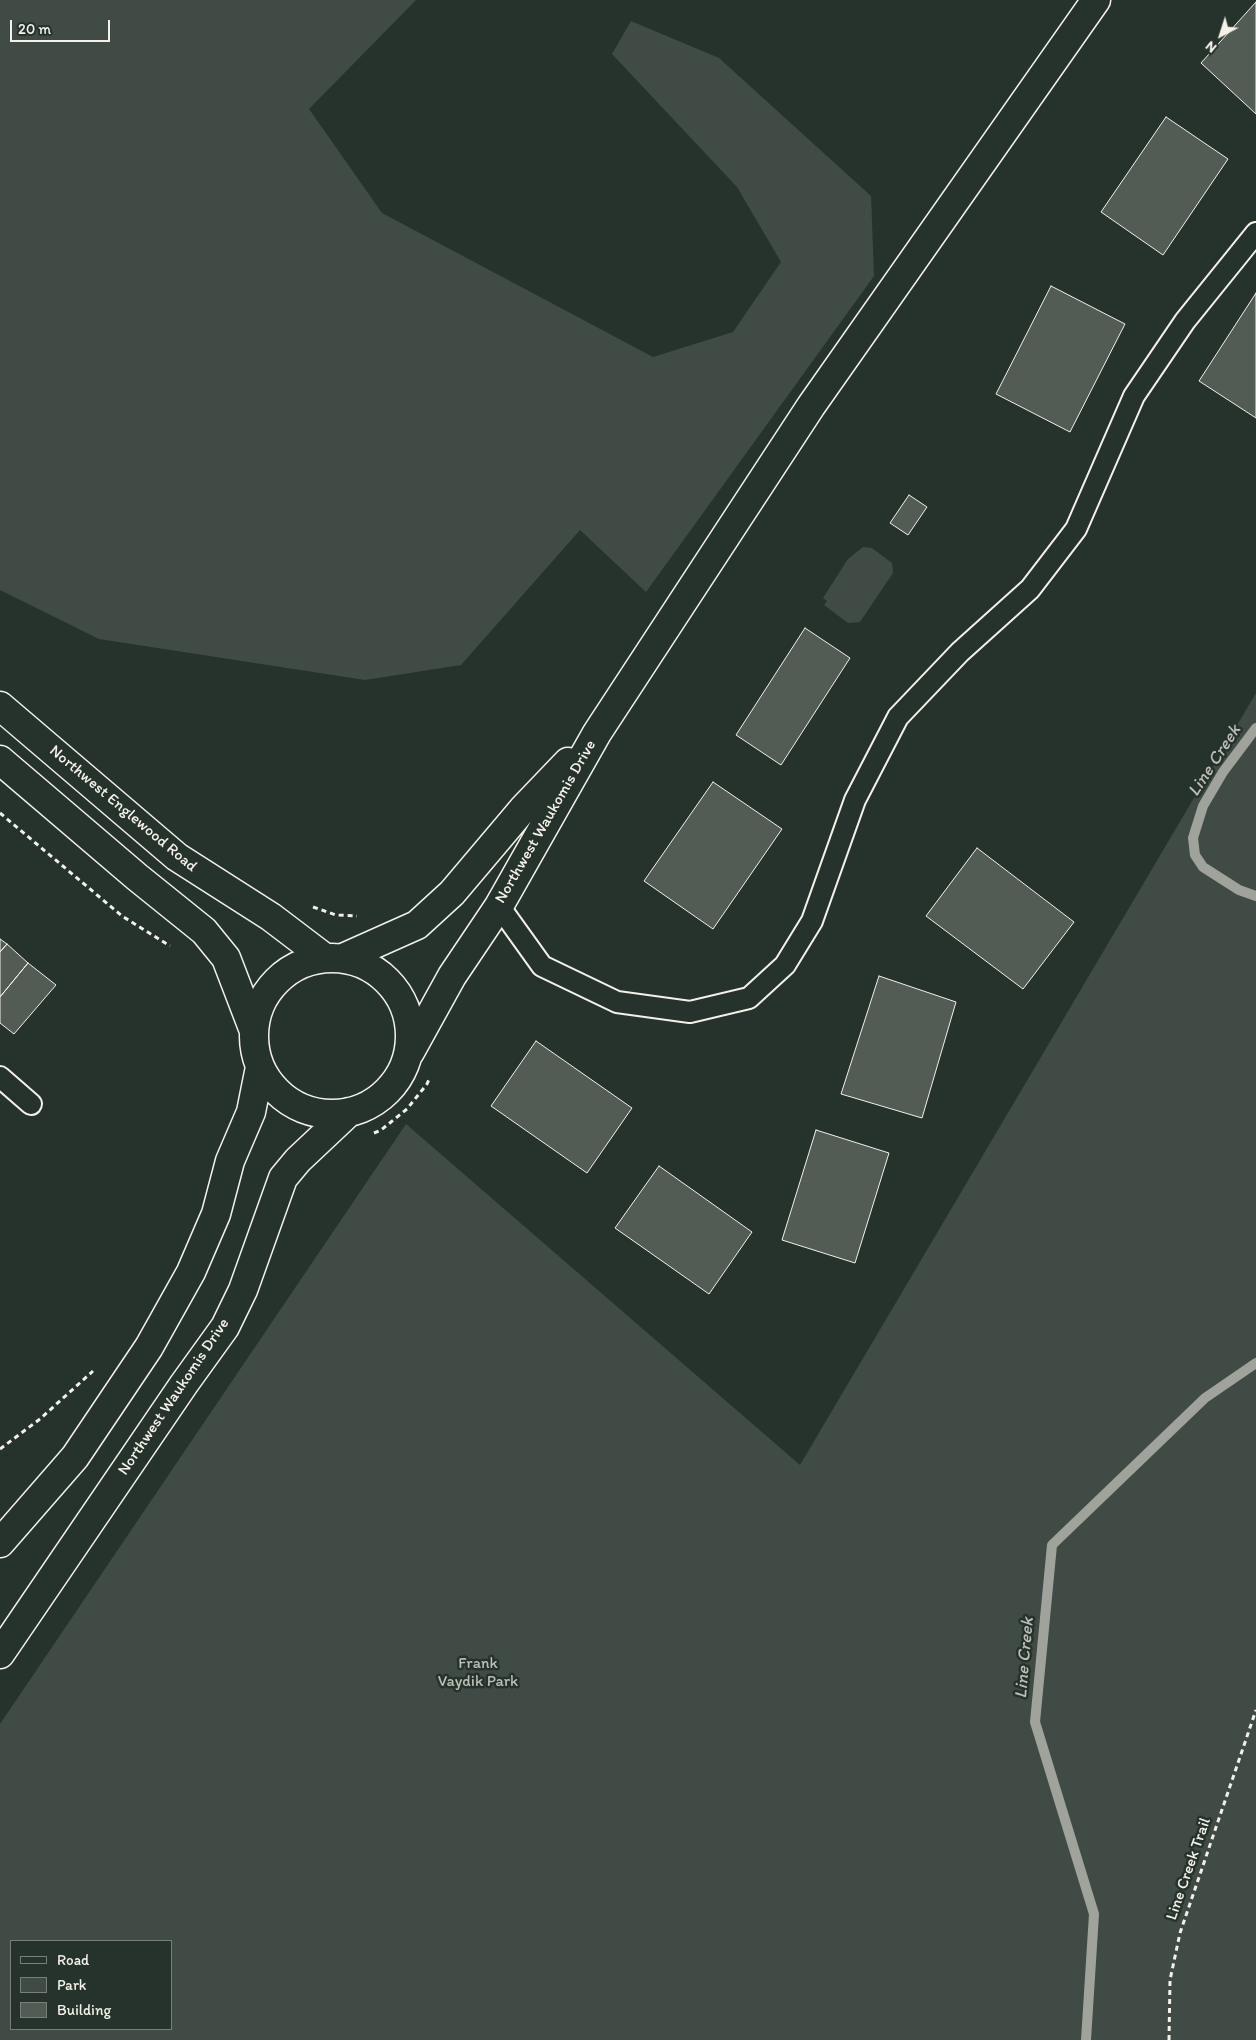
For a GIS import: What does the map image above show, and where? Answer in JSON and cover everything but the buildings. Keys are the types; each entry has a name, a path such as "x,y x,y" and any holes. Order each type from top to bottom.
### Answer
{"main road":[{"path":"597,732 811,406 1096,0"},
{"name":"Northwest Englewood Road","path":"0,706 177,857 334,958"},
{"name":"Northwest Waukomis Drive","path":"410,1052 452,976 499,906 597,732"},
{"name":"Northwest Waukomis Drive","path":"334,958 417,925 452,893 523,809 597,732"},
{"path":"0,760 137,877 204,931 226,958 254,1031"},
{"path":"334,958 361,963 378,972 391,984 402,999 408,1016 411,1034 410,1052 404,1069 394,1085 382,1098 366,1107 331,1115 313,1112 296,1106 269,1082 260,1067 255,1049 254,1031 257,1013 265,996 276,981 290,969 307,962 334,958"},
{"path":"0,1542 75,1458 149,1347 191,1272 216,1214 230,1161 252,1112 260,1067"},
{"name":"Northwest Waukomis Drive","path":"0,1654 225,1327 243,1290 283,1178 298,1160 349,1112"}],"lane":[{"path":"499,906 542,966 617,1002 690,1012 749,998 786,965 812,921 855,800 898,717 960,652 1030,589 1076,529 1134,396 1185,321 1256,233"},
{"path":"0,1077 31,1104"}],"path":[{"path":"0,813 122,916 174,950"},
{"path":"308,905 336,915 361,917"},
{"path":"373,1133 381,1130 407,1109 431,1076"},
{"path":"0,1449 46,1414 98,1366"},
{"name":"Line Creek Trail","path":"1169,2040 1170,1980 1180,1933 1256,1710"}],"green space":[{"path":"0,0 416,0 309,109 382,213 653,357 733,332 781,262 737,187 612,54 631,21 719,58 871,196 874,276 646,592 580,530 461,665 365,680 99,639 0,590"},
{"path":"863,547 872,548 892,563 893,573 860,622 848,623 824,605 827,601 823,598 848,559"},
{"name":"Frank Vaydik Park","path":"1256,693 1256,2040 0,2040 0,1724 406,1124 800,1465"}],"waterway":[{"name":"Line Creek","path":"1256,728 1223,772 1203,806 1193,838 1195,855 1203,867 1239,890 1256,896"},
{"name":"Line Creek","path":"1086,2040 1094,1914 1035,1722 1052,1545 1205,1398 1256,1363"}]}
